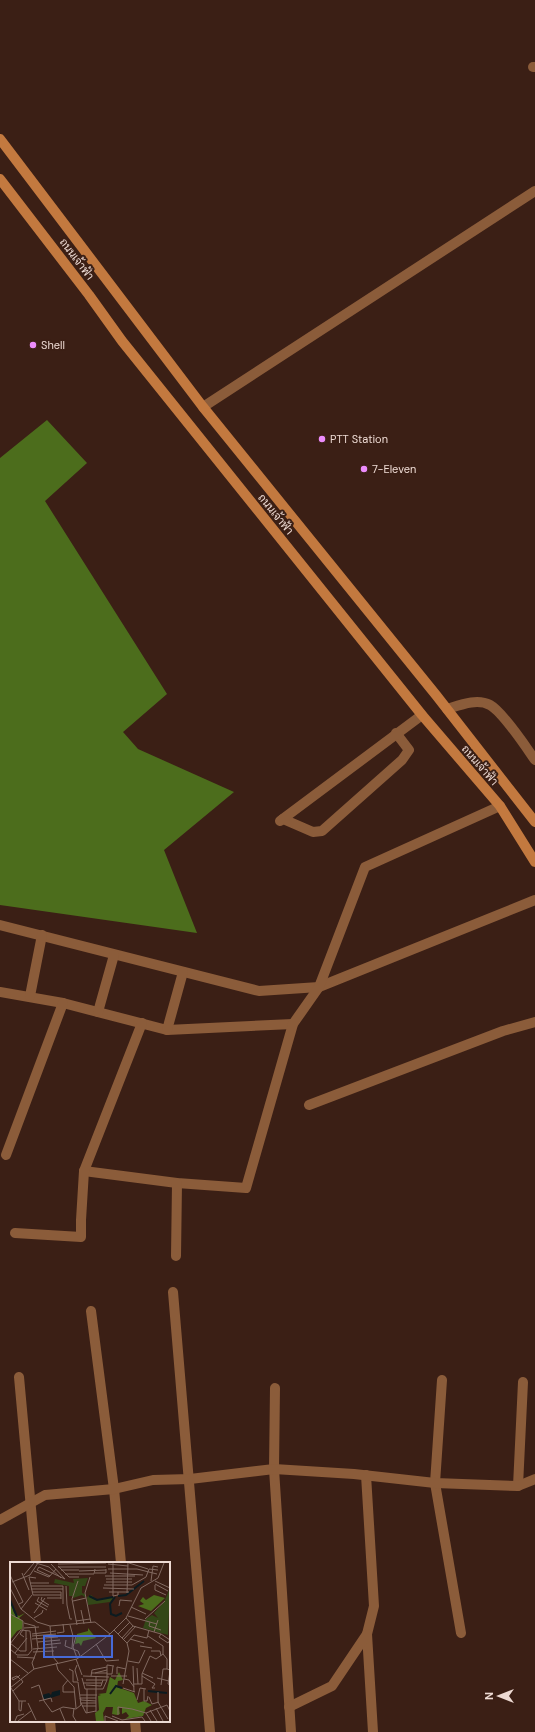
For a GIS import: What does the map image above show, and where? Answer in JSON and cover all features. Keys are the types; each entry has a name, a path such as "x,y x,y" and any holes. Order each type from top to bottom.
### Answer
{"main road":[{"name":"ถนนเจ้าฟ้า","path":"0,139 203,407 447,709 535,822"},
{"name":"ถนนเจ้าฟ้า","path":"0,179 58,253 122,341 422,715 500,806 535,862"}],"street":[{"path":"203,407 535,191"},
{"path":"447,709 466,703 478,702 490,705 501,716 535,760"},
{"path":"396,733 409,750 402,760 322,831 313,832 280,821 396,733 422,715"},
{"path":"84,1171 177,1183 246,1188 293,1024 319,987 365,867 500,806"},
{"path":"0,925 259,991 319,987 535,900"},
{"path":"30,996 42,935"},
{"path":"98,1012 114,955"},
{"path":"168,1030 183,972"},
{"path":"0,992 30,996 63,1003 168,1030 293,1024"},
{"path":"6,1155 63,1003"},
{"path":"309,1106 503,1031 535,1022"},
{"path":"15,1233 81,1237 84,1171 142,1023"},
{"path":"176,1256 177,1183"},
{"path":"173,1292 190,1479 210,1732"},
{"path":"90,1311 114,1489 121,1562"},
{"path":"19,1377 36,1562"},
{"path":"442,1380 435,1483 461,1633"},
{"path":"518,1486 523,1382"},
{"path":"275,1388 274,1469 291,1732"},
{"path":"0,1520 45,1496 114,1489 153,1480 190,1479 274,1469 366,1475 435,1483 518,1486 535,1479"},
{"path":"366,1475 374,1606 367,1634 373,1732"},
{"path":"289,1707 332,1686 367,1634"},
{"path":"50,1722 51,1732"},
{"path":"135,1722 136,1732"}],"green space":[{"path":"47,420 87,463 45,501 167,694 123,732 138,749 234,792 164,850 197,933 0,905 0,458"}],"place":[{"name":"Shell","path":"33,345"},
{"name":"PTT Station","path":"322,439"},
{"name":"7-Eleven","path":"364,469"}]}
